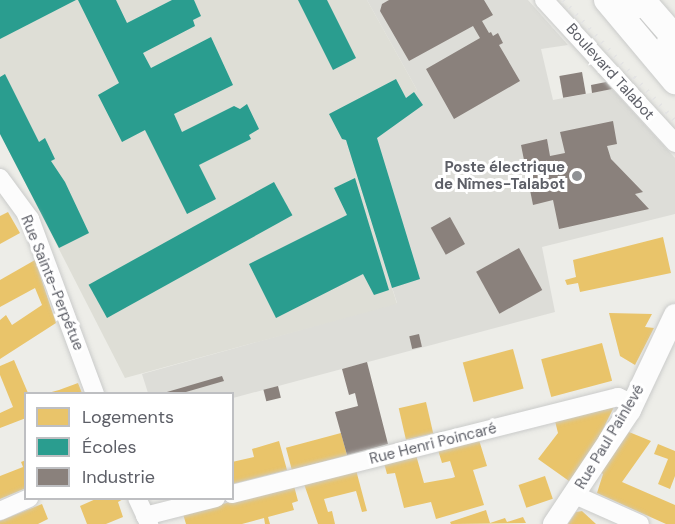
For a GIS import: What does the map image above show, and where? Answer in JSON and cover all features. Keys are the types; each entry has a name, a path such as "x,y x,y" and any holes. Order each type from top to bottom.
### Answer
{"main road":[{"path":"607,0 675,81"},
{"path":"642,0 665,36"}],"street":[{"name":"Boulevard Talabot","path":"544,0 675,143"},
{"name":"Rue Sainte-Perpétue","path":"0,178 30,219 96,392"},
{"name":"Rue Paul Painlevé","path":"554,524 633,404 675,315"},
{"name":"Rue Henri Poincaré","path":"234,493 618,397 633,404"},
{"path":"575,495 640,524"},
{"path":"0,511 25,500"},
{"path":"139,500 147,520 210,500"}],"lane":[{"path":"626,0 648,25"},
{"path":"665,36 675,57"}],"shaded area":[{"path":"0,0 367,0 417,90 346,141 397,304 125,378 0,134"},
{"path":"367,0 528,0 568,45 541,49 553,100 612,89 675,158 675,214 542,247 555,312 234,398 234,392 148,392 142,374 397,303 346,142 417,90"}],"building: Logements":[{"path":"8,212 20,233 0,244 0,216"},
{"path":"663,237 671,273 580,292 578,283 567,285 565,280 576,277 573,260"},
{"path":"35,260 56,323 0,359 0,320 6,315 12,325 42,305 35,288 0,307 0,280"},
{"path":"609,313 652,314 645,327 654,328 635,365 620,356"},
{"path":"602,343 612,381 551,397 541,359"},
{"path":"513,349 524,389 473,402 463,362"},
{"path":"14,360 28,392 24,392 24,419 0,428 0,413 13,407 0,375 0,366"},
{"path":"78,383 82,392 52,392"},
{"path":"426,402 433,433 406,439 399,408"},
{"path":"614,407 592,451 569,481 538,459 558,433 555,421"},
{"path":"629,432 651,441 622,482 675,505 675,524 666,524 597,493 603,474 600,472"},
{"path":"341,433 347,455 292,470 286,448"},
{"path":"479,440 487,466 473,470 484,505 436,519 431,502 404,508 395,473 387,474 384,463 416,455 424,483 452,478 455,477 450,461 442,463 438,450"},
{"path":"279,441 287,470 234,483 234,462 254,457 252,449"},
{"path":"658,444 675,451 675,476 670,489 658,484 668,459 654,454"},
{"path":"24,461 24,489 0,499 0,476 23,467 21,462"},
{"path":"356,470 367,511 362,512 356,491 324,499 328,512 332,511 335,524 318,524 304,484"},
{"path":"545,476 553,499 526,508 519,485"},
{"path":"294,486 298,501 292,503 294,510 268,517 270,524 265,524 264,518 242,524 186,524 183,514"},
{"path":"94,500 122,500 118,502 123,517 106,524 87,524 80,506"},
{"path":"42,504 48,519 38,524 0,524 0,521"},
{"path":"486,510 490,523 505,518 507,522 523,517 526,523 451,524 450,522"},
{"path":"582,511 596,524 568,524 576,512"}],"building: Écoles":[{"path":"0,0 76,0 0,39"},
{"path":"78,0 116,0 127,23 172,0 194,0 201,16 193,20 195,26 143,53 151,68 211,37 233,85 174,114 182,132 234,106 240,109 247,104 259,129 249,135 251,139 199,165 216,199 187,214 145,130 122,142 98,95 119,83"},
{"path":"298,0 327,0 356,58 333,70"},
{"path":"5,74 39,142 45,138 55,159 51,161 65,182 89,233 59,248 0,134 0,77"},
{"path":"396,79 406,98 414,92 423,105 377,138 420,279 392,288 346,140 342,139 329,114"},
{"path":"355,178 389,290 374,295 363,274 276,318 249,264 347,215 334,188"},
{"path":"274,182 292,215 107,318 89,285"}],"building: Industrie":[{"path":"389,0 484,0 493,15 482,21 493,36 498,33 503,43 499,45 520,81 454,119 426,69 480,38 473,26 409,61 380,11 382,4"},
{"path":"582,72 586,94 563,98 559,76"},
{"path":"606,82 612,89 592,93 591,85"},
{"name":"Poste électrique de Nîmes-Talabot","path":"613,121 617,144 607,146 611,159 643,192 635,194 649,209 559,229 553,200 533,205 521,145 547,139 550,156 565,153 560,132"},
{"path":"450,217 465,244 446,255 431,228"},
{"path":"519,248 542,290 499,314 476,272"},
{"path":"419,334 422,347 412,349 409,336"},
{"path":"367,362 388,444 347,455 335,412 358,406 355,393 349,395 342,369"},
{"path":"222,376 224,381 186,392 167,392"},
{"path":"278,386 281,398 266,401 263,390"}],"railway":[{"path":"563,0 675,121"}],"place":[{"name":"Poste électrique de Nîmes-Talabot","path":"577,176"}]}
